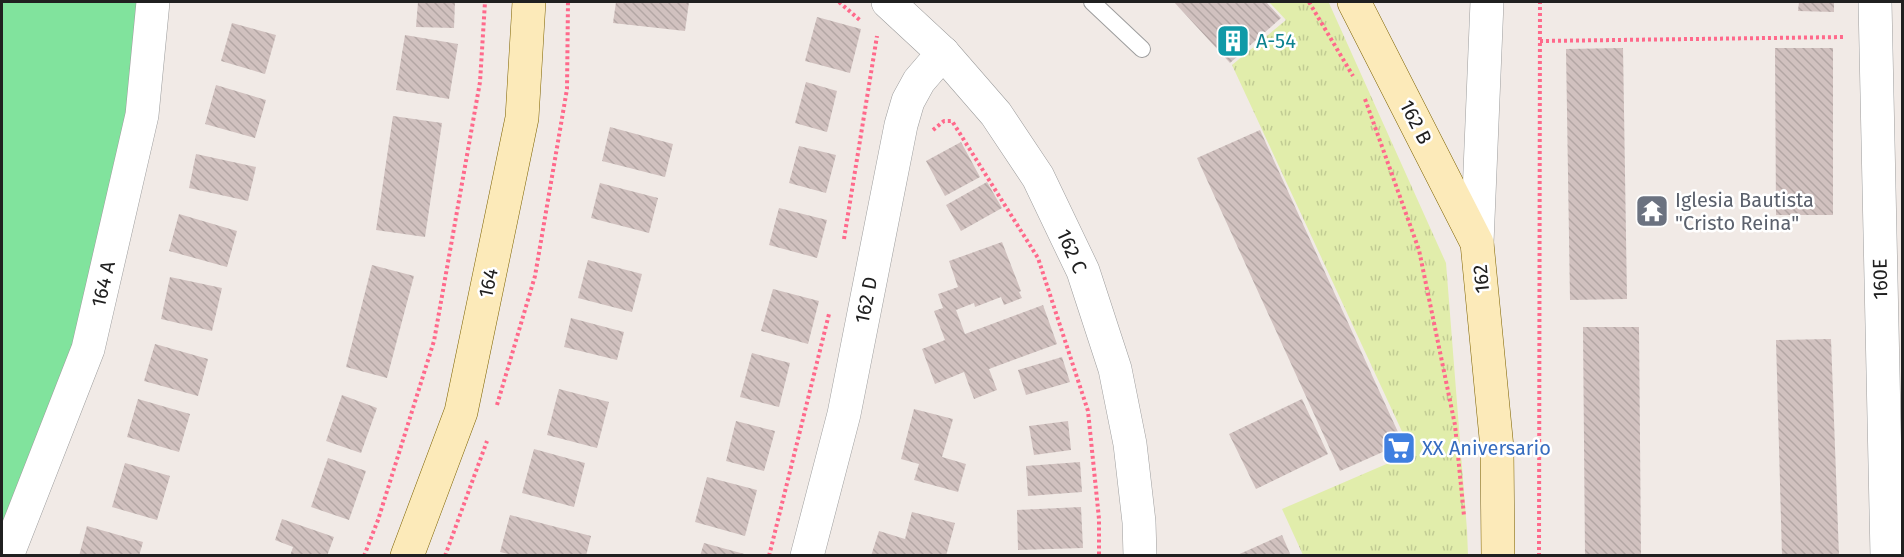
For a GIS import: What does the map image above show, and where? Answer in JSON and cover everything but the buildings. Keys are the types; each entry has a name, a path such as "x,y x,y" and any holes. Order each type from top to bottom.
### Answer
{"main road":[{"name":"164","path":"407,555 461,412 522,118 529,2"},
{"name":"162 B","path":"1354,2 1477,243"},
{"name":"162","path":"1477,243 1497,448 1498,555"}],"street":[{"name":"164 A","path":"8,555 88,349 141,115 153,2"},
{"name":"162 C","path":"888,2 943,53 996,114 1038,177 1083,272 1117,380 1130,444 1139,522 1140,555"},
{"name":"162","path":"1477,243 1487,2"},
{"name":"160E","path":"1875,2 1875,37 1891,275 1887,555"},
{"name":"162 D","path":"807,555 844,414 901,125 918,81 943,53"}],"lane":[{"path":"1092,2 1142,49"}],"path":[{"path":"364,555 378,520 434,341 480,82 485,2"},
{"path":"495,412 535,276 567,89 568,2"},
{"path":"839,2 862,22"},
{"path":"1309,2 1357,82"},
{"path":"1539,555 1540,2"},
{"path":"843,241 877,35 870,28"},
{"path":"1540,41 1875,37"},
{"path":"1363,92 1419,250 1455,425 1464,519"},
{"path":"926,136 944,121 952,120 1038,258 1088,411 1099,519 1099,555"},
{"path":"769,555 830,310"},
{"path":"445,555 488,435"}],"green space":[{"path":"2,2 153,2 88,349 2,555"},
{"path":"1269,2 1329,3 1446,263 1468,555 1303,555 1282,509 1412,453 1232,65 1286,20"}],"place":[{"name":"A-54","path":"1233,41"},
{"name":"Iglesia Bautista \"Cristo Reina\"","path":"1652,211"},
{"name":"XX Aniversario","path":"1399,448"}]}
